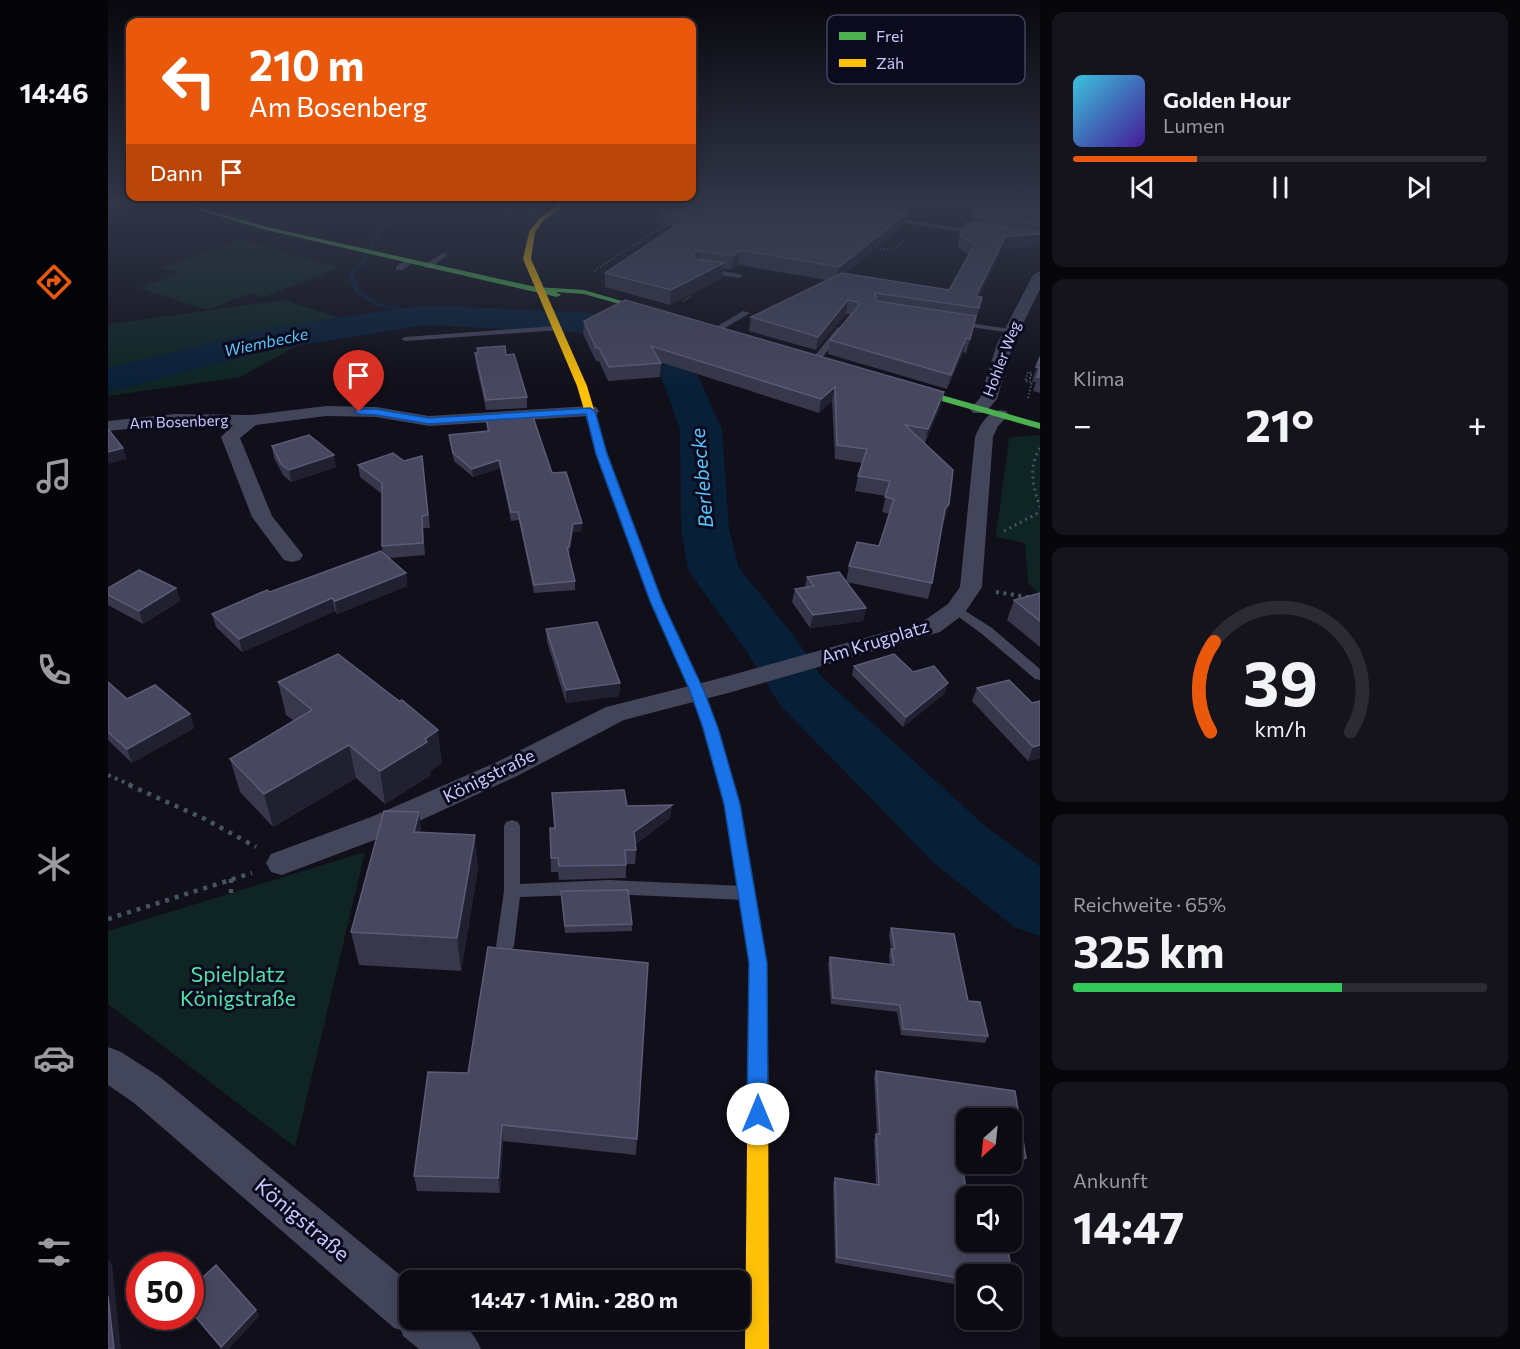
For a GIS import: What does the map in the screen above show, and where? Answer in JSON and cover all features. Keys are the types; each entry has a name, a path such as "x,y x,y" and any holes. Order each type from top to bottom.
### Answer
{"main road":[{"path":"401,264 450,270 539,289 584,292 684,320"},
{"path":"450,270 483,270 514,264"},
{"path":"529,264 582,386 602,454 656,601 697,691 711,728 732,804 758,963 758,1349"},
{"path":"710,328 738,336"},
{"path":"807,358 831,365"},
{"path":"880,380 1040,426"}],"street":[{"name":"Hohler Weg","path":"979,409 988,399 995,370 1011,331 1040,275"},
{"name":"Am Bosenberg","path":"108,426 175,419 251,420 326,411 376,412 429,421 590,411"},
{"name":"Am Krugplatz","path":"697,691 822,659 931,627 956,609 971,587 984,437 990,424 1000,415"},
{"name":"Am Bosenberg","path":"251,420 230,437 262,517 292,555"},
{"name":"Königstraße","path":"282,863 382,825 476,783 615,712 697,691"},
{"name":"Königstraße","path":"108,1064 147,1090 399,1303"},
{"path":"431,1330 449,1345 458,1349"}],"lane":[{"path":"698,269 739,276"},
{"path":"710,328 746,313"},
{"path":"944,321 1011,331"},
{"path":"807,358 819,356 845,325"},
{"path":"405,339 556,328"},
{"path":"956,609 987,631 1040,676"},
{"path":"506,946 512,891 512,826"},
{"path":"512,891 609,887 747,893"}],"path":[{"path":"591,273 605,264"},
{"path":"1028,399 1032,382 1025,381 1025,375 1028,372 1032,373 1030,378 1033,378"},
{"path":"1040,447 1034,456 1032,477 1034,493 1040,507"},
{"path":"976,529 1002,532 1040,512"},
{"path":"971,587 1040,599"},
{"path":"108,775 205,819 282,863"},
{"path":"108,919 282,863"},
{"path":"231,879 231,893"}],"green space":[{"path":"169,264 330,264 341,267 264,297 251,293 207,310 139,288 180,273 160,267"},
{"path":"283,300 370,327 320,333 240,377 108,396 108,327 110,324"},
{"path":"1040,435 1040,594 1028,583 1025,543 996,537 1009,438"},
{"name":"Spielplatz Königstraße","path":"365,852 295,1147 108,1004 108,931"}],"building":[{"path":"619,264 722,264 671,290 605,273"},
{"path":"821,264 843,264 839,267"},
{"path":"964,264 992,264 976,296 982,297 979,308 875,293 876,301 976,316 970,339 966,338 951,375 830,340 859,305 858,302 848,300 818,337 751,317 842,273 949,290"},
{"path":"625,300 944,392 928,429 905,425 953,470 949,504 945,509 932,583 849,566 857,542 879,546 894,499 885,497 890,481 858,476 867,449 837,445 835,387 821,399 651,346 661,363 609,367 599,348 596,348 584,321"},
{"path":"505,346 506,355 514,354 527,397 486,400 475,353 478,353 477,348"},
{"path":"532,414 552,473 566,472 582,523 573,524 567,548 575,581 534,585 518,512 511,512 499,460 472,469 453,453 449,435 489,431 486,419 489,417"},
{"path":"108,429 123,448 108,452"},
{"path":"309,435 334,455 289,470 281,464 272,446"},
{"path":"393,453 404,461 422,456 428,515 422,516 423,543 382,546 382,483 358,465"},
{"path":"381,551 406,573 335,601 332,598 239,639 212,614 267,590 270,592"},
{"path":"139,570 176,588 139,611 108,595 108,588"},
{"path":"839,572 866,608 813,615 795,589 814,586 807,577"},
{"path":"1040,593 1040,621 1014,600"},
{"path":"597,622 620,683 566,690 546,629"},
{"path":"338,654 399,701 402,700 438,730 425,739 427,742 380,771 349,745 264,794 230,759 312,710 278,682"},
{"path":"894,654 913,672 934,666 948,683 906,717 854,666"},
{"path":"1009,680 1032,703 1040,701 1040,745 1033,747 977,688"},
{"path":"108,682 127,699 155,685 190,714 127,749 108,732"},
{"path":"624,790 627,806 672,805 634,832 636,850 625,850 626,865 559,866 558,858 551,858 550,828 555,828 552,793"},
{"path":"384,811 419,812 414,832 475,835 457,938 351,932"},
{"path":"628,890 632,924 565,926 561,891"},
{"path":"891,928 954,934 968,1001 980,1002 988,1036 903,1029 900,1005 833,998 830,957 894,965 891,949 895,949"},
{"path":"488,947 648,963 637,1139 502,1125 498,1178 414,1176 428,1072 468,1073"},
{"path":"876,1071 1015,1091 1018,1108 956,1108 956,1174 964,1174 965,1186 956,1186 956,1252 1009,1252 1010,1264 956,1264 956,1277 837,1257 835,1178 879,1185 876,1134 880,1134"},
{"path":"1022,1134 1026,1158 1022,1157"},
{"path":"216,1265 256,1310 221,1347 204,1327 204,1276"},
{"path":"108,1296 114,1349 108,1349"}],"waterway":[{"name":"Berlebecke","path":"361,264 351,275 357,292 377,304 426,315"},
{"name":"Berlebecke","path":"108,380 269,339 426,315 590,323 650,340 670,351 701,429 705,529 714,570 774,649 800,690 960,845 1040,906"}],"traffic: fast":[{"path":"427,264 557,295"},
{"path":"539,289 584,292 666,315"},
{"path":"899,386 1040,426"},
{"path":"600,447 656,601 697,691 711,728 732,804 758,963 758,1044"}],"traffic: slow":[{"path":"529,264 582,386 600,447"},
{"path":"757,1349 758,1044"}],"route":[{"path":"359,412 376,412 429,421 590,411 602,454 656,601 697,691 711,728 732,804 758,963 758,1114"}],"water label":[{"name":"Wiembecke","path":"266,342"}]}
